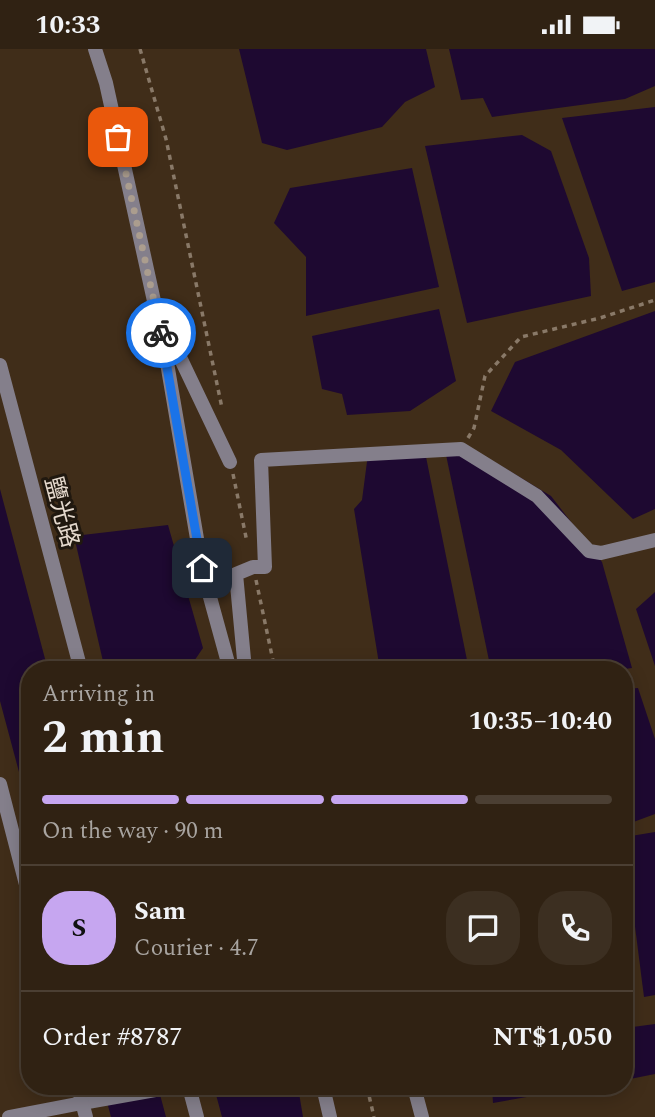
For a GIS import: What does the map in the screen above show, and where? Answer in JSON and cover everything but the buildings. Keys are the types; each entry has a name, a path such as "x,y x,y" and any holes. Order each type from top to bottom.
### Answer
{"street":[{"path":"95,49 106,83 166,351 202,568 228,661"},
{"path":"166,351 177,351 230,462"},
{"name":"鹽光路","path":"0,365 79,661"},
{"path":"244,661 236,574 253,567 265,567 261,460 461,449 537,495 589,551 601,553 655,540"},
{"path":"0,784 21,865"},
{"path":"9,1117 84,1110 105,1098 122,1095"},
{"path":"191,1095 197,1117"},
{"path":"325,1095 330,1117"},
{"path":"416,1095 422,1117"}],"path":[{"path":"140,49 166,139 223,413"},
{"path":"461,449 474,428 485,376 521,337 600,318 655,300"},
{"path":"266,630 273,661"},
{"path":"369,1095 374,1117"}],"shaded area":[{"path":"239,49 426,49 435,87 405,102 382,127 287,150 262,143"},
{"path":"449,49 655,49 655,86 625,99 492,117 483,98 461,100"},
{"path":"655,107 655,282 622,291 562,118"},
{"path":"522,135 551,151 589,258 591,296 467,323 425,146"},
{"path":"412,168 439,287 306,316 306,257 274,223 290,188"},
{"path":"439,309 456,381 410,411 347,415 342,394 322,389 312,336"},
{"path":"655,311 655,509 633,519 561,450 491,411 515,362"},
{"path":"424,447 467,661 379,661 354,509 362,500 368,454"},
{"path":"445,450 493,461 551,496 602,562 630,661 489,661"},
{"path":"0,489 46,661 21,661 21,779 0,701"},
{"path":"168,525 203,648 194,661 103,661 74,536"},
{"path":"655,592 655,666 636,609"},
{"path":"633,688 638,688 655,739 655,814 633,822"},
{"path":"655,832 655,995 644,997 633,911 633,836"},
{"path":"655,1024 655,1074 633,1078 633,1027"},
{"path":"105,1095 160,1095 166,1117 111,1117"},
{"path":"216,1095 299,1095 303,1117 222,1117"},
{"path":"492,1095 538,1095 493,1103"}],"way so far":[{"path":"118,137 161,333"}],"route":[{"path":"161,333 202,568"}]}
